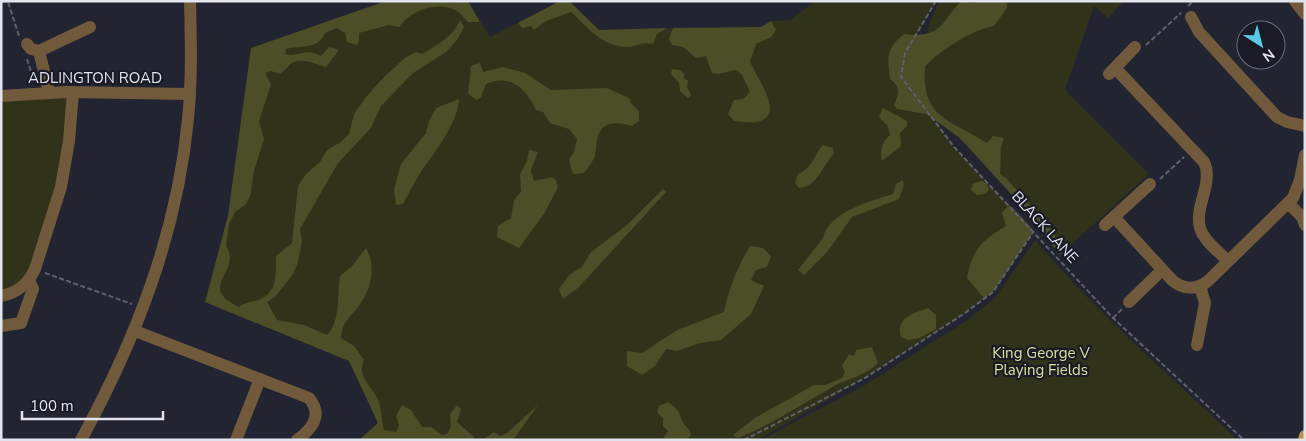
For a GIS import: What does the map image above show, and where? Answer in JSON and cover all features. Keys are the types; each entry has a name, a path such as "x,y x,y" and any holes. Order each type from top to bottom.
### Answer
{"street":[{"path":"81,440 112,384 144,308 162,255 177,194 190,94 190,1"},
{"path":"1295,1 1305,14"},
{"path":"1190,17 1198,32 1277,117 1284,121 1305,126"},
{"path":"27,44 31,49 40,51 90,27"},
{"path":"1135,47 1112,71 1201,158 1207,170 1199,214 1200,228 1210,243 1228,261"},
{"path":"40,51 49,92"},
{"name":"ADLINGTON ROAD","path":"1,96 49,92 190,94"},
{"path":"1,296 19,289 32,275 61,187 69,141 73,92"},
{"path":"1150,184 1110,221 1178,285 1189,288 1200,286 1296,194 1302,180 1305,155"},
{"path":"1288,203 1302,217 1304,229"},
{"path":"1129,302 1162,270"},
{"path":"1,326 21,323 34,289 32,275"},
{"path":"1197,345 1205,303 1200,286"},
{"path":"135,331 304,395 312,403 316,413 314,424 297,440"},
{"path":"236,440 260,379"}],"path":[{"name":"BLACK LANE","path":"936,1 905,53 901,77 955,148 1113,318 1244,440"},
{"path":"1135,47 1142,48 1193,1"},
{"path":"1150,184 1157,182 1192,148"},
{"path":"744,440 865,378 965,313 993,292 1034,231"},
{"path":"32,275 144,308"}],"green space":[{"path":"386,1 468,1 490,37 560,1 569,1 600,30 761,27 771,21 790,20 815,1 936,1 917,35 911,88 931,19 939,1 1124,1 1108,18 1094,6 1065,90 1149,174 1060,255 1002,182 969,148 934,119 955,148 1034,231 993,292 965,313 865,378 758,440 359,440 378,423 349,361 205,302 228,216 251,48"},
{"path":"386,1 468,1 480,22 468,22 457,11 450,8 442,6 425,8 410,16 399,27 389,25 359,33 357,45 347,42 345,33 337,28 325,33 314,44 286,49 285,54 290,55 310,52 321,56 329,47 339,50 326,67 309,62 296,61 280,74 271,71 265,73 271,84 259,121 264,139 253,174 251,194 246,204 235,212 229,224 226,246 230,256 229,264 220,286 221,292 227,299 239,307 265,297 269,293 274,282 276,256 292,243 298,186 306,174 320,162 327,150 341,142 349,134 354,114 384,77 406,57 416,52 422,54 444,40 460,20 464,27 457,40 446,52 413,73 381,106 371,128 338,163 300,229 302,242 298,262 293,274 275,297 267,302 277,320 304,325 327,335 335,322 340,276 352,266 366,248 372,271 369,286 363,300 344,325 341,338 354,346 364,360 362,371 379,402 384,430 396,432 399,425 396,416 402,405 411,410 422,427 431,427 442,435 447,434 451,427 450,414 457,405 461,409 457,422 474,437 473,440 359,440 378,423 349,361 205,302 228,216 251,48"},
{"path":"560,1 569,1 599,30 667,28 657,34 653,44 644,43 626,47 617,46 602,39 571,12 546,21 534,30 531,26 522,28 518,23"},
{"path":"961,1 975,3 978,1 1003,1 1007,3 1007,8 994,26 977,31 957,42 938,54 925,67 925,84 928,98 941,116 987,143 993,136 1004,138 1001,147 1000,174 1006,178 1052,230 1063,252 1060,255 1021,205 959,137 926,114 897,109 894,105 898,90 890,79 888,59 894,44 904,34 926,34 939,28"},
{"path":"771,21 776,30 771,37 756,44 750,62 767,95 770,105 769,114 764,120 752,122 734,121 728,114 734,100 743,99 750,92 742,75 736,70 719,74 712,73 706,56 696,58 683,47 672,45 669,39 673,28 761,27"},
{"path":"480,63 483,72 503,67 525,73 551,90 607,88 631,99 630,102 639,111 639,121 632,126 615,123 605,126 599,134 595,156 590,165 584,173 573,174 569,160 574,152 577,139 569,129 550,123 543,112 536,110 532,102 516,85 503,80 495,81 486,84 481,97 477,100 468,94 471,66"},
{"path":"672,69 680,70 688,81 687,87 691,95 688,98 680,91 679,83 671,74"},
{"path":"73,92 69,141 35,269 1,296 1,96"},
{"path":"459,99 458,108 451,127 422,170 403,204 396,205 394,189 401,164 426,133 429,121 436,108"},
{"path":"883,108 907,121 907,126 900,133 901,146 882,161 882,147 890,135 888,126 879,117"},
{"path":"823,145 833,148 834,154 811,184 799,188 795,183 798,174 810,165"},
{"path":"529,150 538,152 531,170 534,181 552,177 556,180 558,187 544,214 519,248 497,237 498,226 511,218 514,200 521,192 520,174 527,161"},
{"path":"903,180 904,185 899,199 852,217 827,252 804,275 798,270 823,238 833,221 862,204 893,194 896,184"},
{"path":"982,181 987,184 989,190 985,194 977,195 971,190 973,183"},
{"path":"663,189 666,192 579,287 563,299 559,289 569,275 582,267 591,252 627,225"},
{"path":"1008,206 1012,207 1034,231 993,292 984,298 967,278 969,268 975,253 984,241 1006,226 1002,213"},
{"name":"King George V Playing Fields","path":"1035,240 1108,318 1238,440 760,440 865,385 966,321 995,298"},
{"path":"750,246 763,248 771,256 767,267 756,270 751,280 764,286 751,314 721,340 700,343 677,351 666,349 655,366 642,375 627,366 627,351 642,353 677,330 724,312 734,278"},
{"path":"928,308 936,315 936,329 919,338 908,340 901,337 900,331 903,321 912,314"},
{"path":"872,347 878,363 868,371 834,386 750,433 738,438 733,435 755,418 814,385 825,385 842,378 845,372 842,366 849,354 854,356 856,350"},
{"path":"668,402 678,411 690,431 691,435 686,440 663,438 668,431 663,426 663,418 657,412 659,406"},
{"path":"538,405 513,440 482,440 494,432 500,436 507,433"}]}
